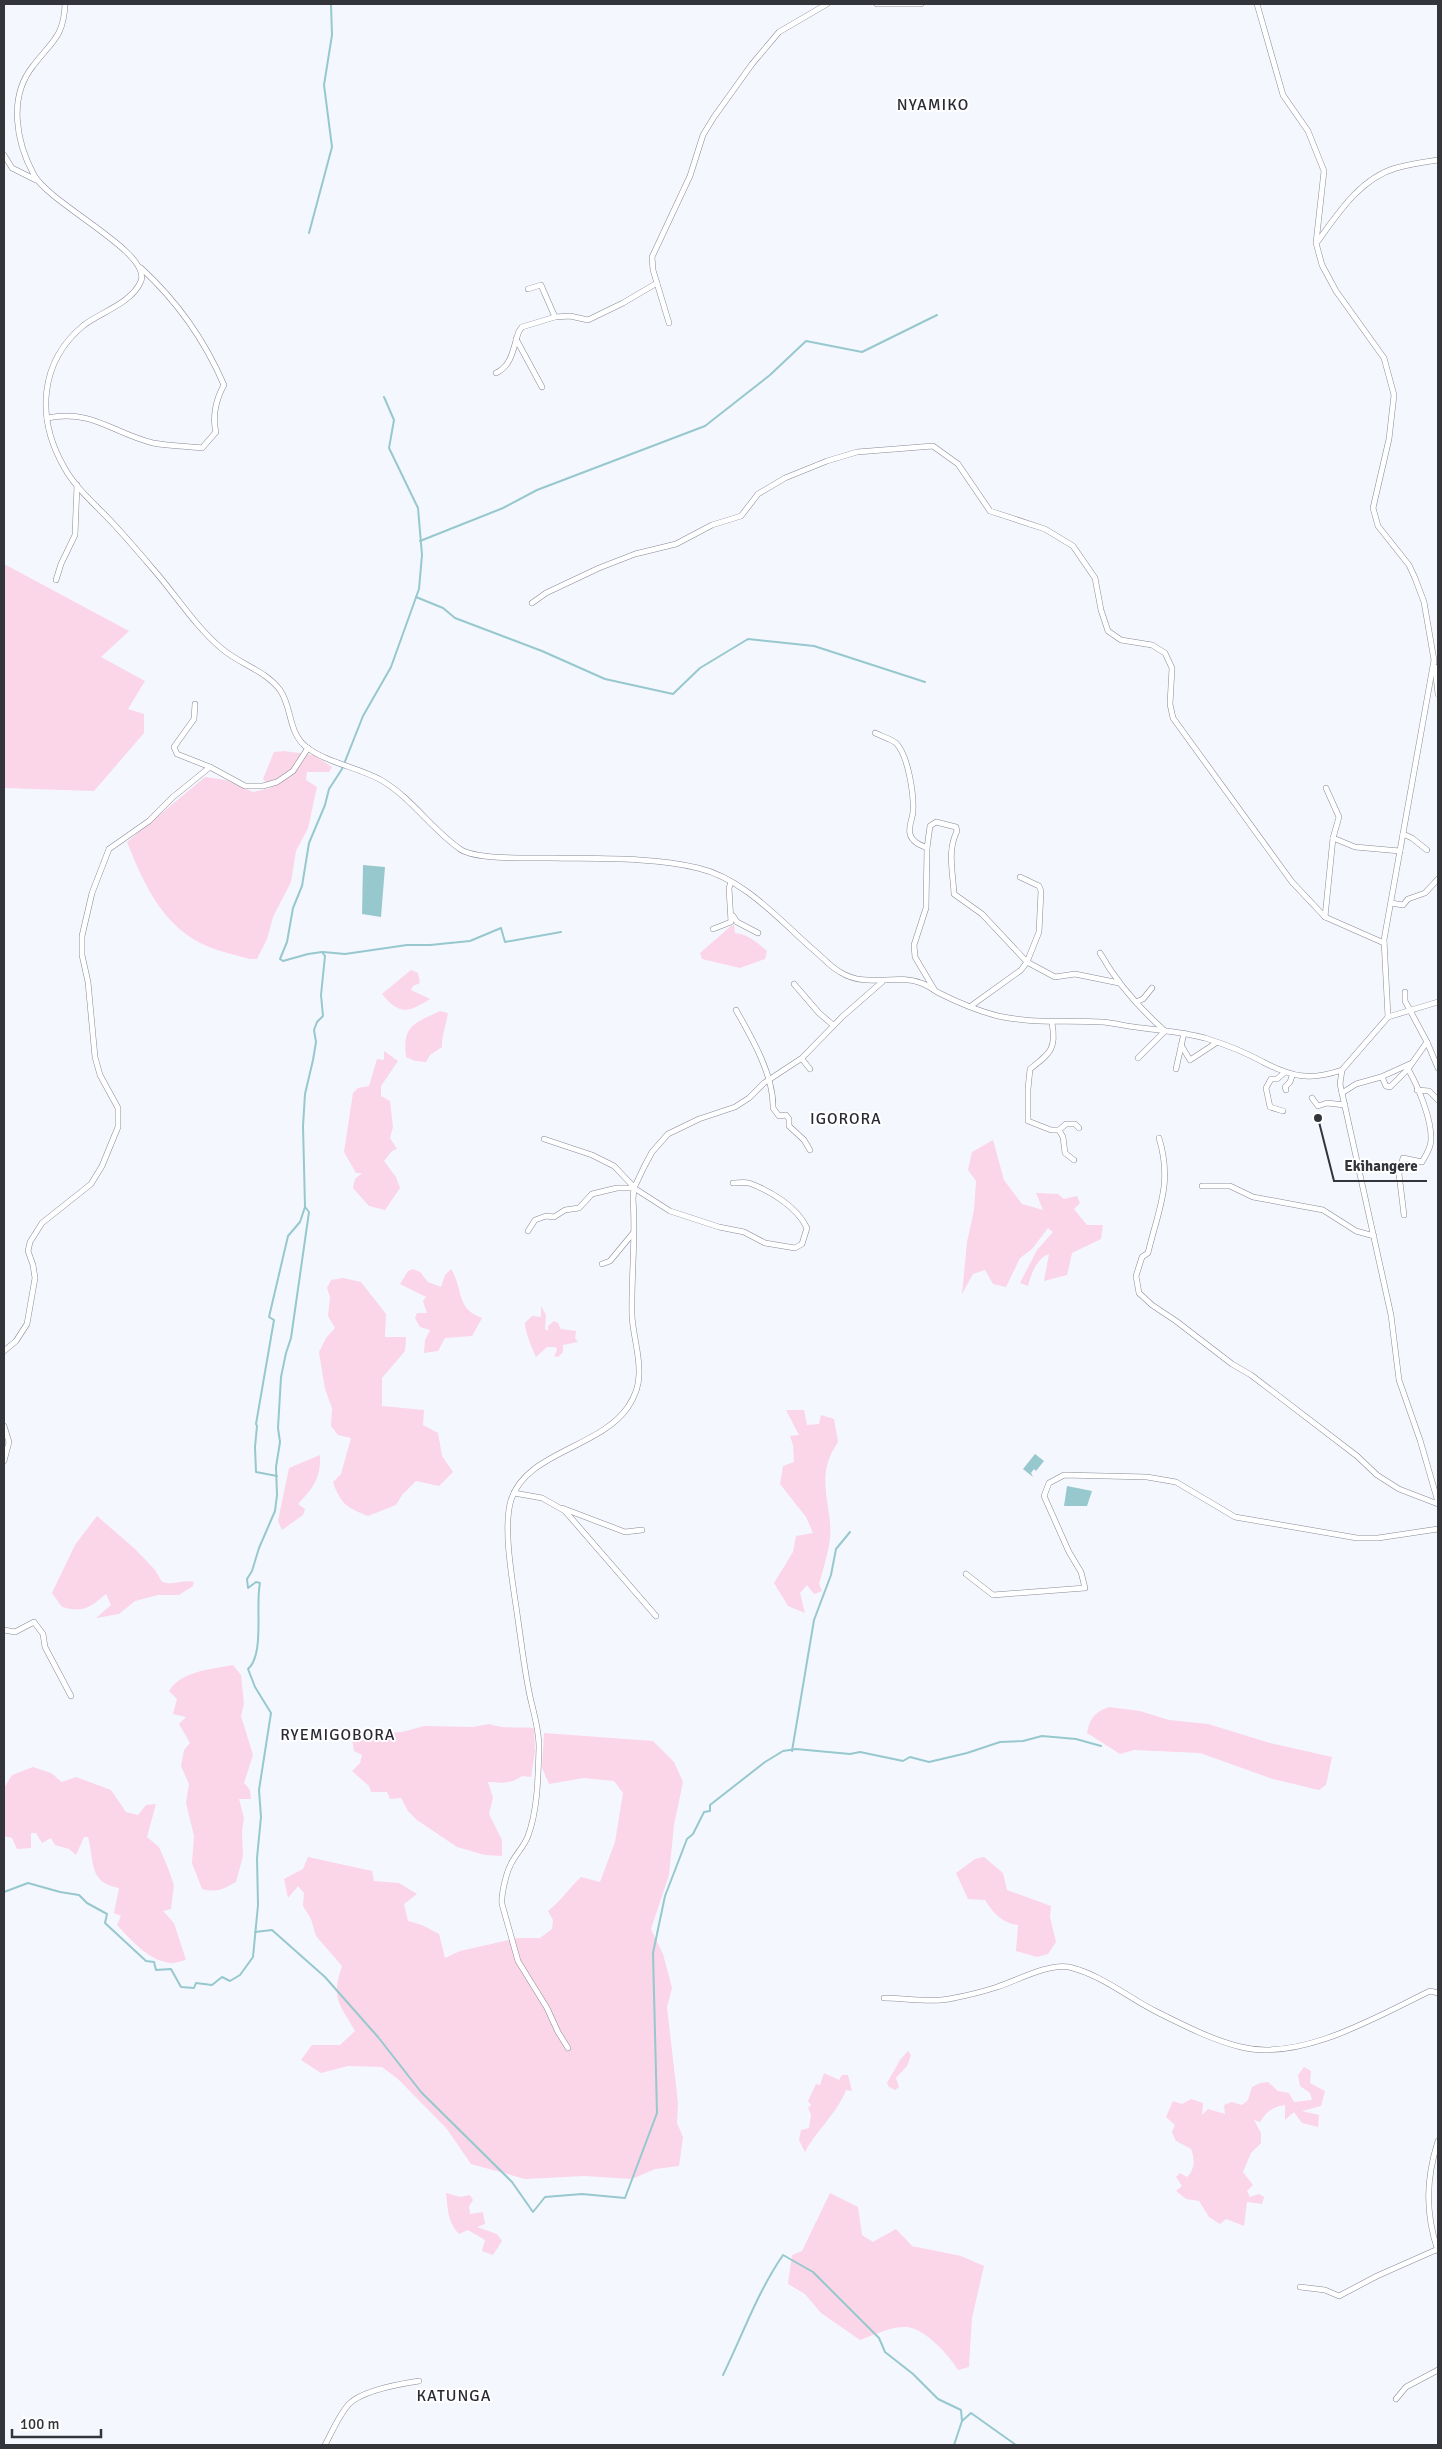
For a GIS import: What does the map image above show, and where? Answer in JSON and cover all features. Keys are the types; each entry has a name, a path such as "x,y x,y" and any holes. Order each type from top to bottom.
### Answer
{"street":[{"path":"36,180 24,151 18,124 18,103 21,85 33,66 60,34 65,4"},
{"path":"669,323 657,283 652,257 690,176 707,127 752,64 779,32 827,4"},
{"path":"877,4 921,4"},
{"path":"1257,4 1283,96 1308,131 1324,171 1316,243 1322,265 1336,292 1384,358 1394,395 1389,439 1373,508 1378,526 1409,565 1424,602 1438,694"},
{"path":"4,155 12,168 36,180 52,197 127,250 190,322 224,385 217,399 213,423 216,432 202,448 154,443 132,436 109,425 75,415 66,414 47,418"},
{"path":"1316,243 1346,204 1373,180 1394,168 1438,160"},
{"path":"141,268 141,280 131,295 85,324 68,341 48,377 44,399 47,418 52,440 64,469 154,569 208,636 227,653 249,664 275,685 284,695 288,716 296,736 308,748 384,781 418,808 464,853 517,858 668,864 695,867 714,873 731,882 775,914 841,974 882,982 904,979 920,982 936,992 996,1015 1052,1023 1101,1022 1184,1032 1216,1042 1292,1076 1329,1074 1342,1070 1388,1017 1438,1002"},
{"path":"496,374 504,369 508,363 516,338 522,327 555,316 570,316 588,320 623,303 657,283"},
{"path":"528,289 541,285 555,316"},
{"path":"516,338 542,387"},
{"path":"532,603 546,593 599,568 635,554 676,544 712,526 741,516 758,494 785,478 827,461 857,452 933,446 958,464 990,511 1045,529 1072,546 1095,578 1104,623 1108,631 1114,637 1152,645 1165,653 1172,668 1170,704 1173,718 1292,882 1325,917 1384,943"},
{"path":"56,580 75,535 77,484"},
{"path":"1388,1017 1384,943 1434,660"},
{"path":"195,704 194,719 174,747 177,754 245,786 263,786 277,782 293,771 308,748"},
{"path":"875,733 897,744 909,771 914,813 909,827 910,836 916,843 927,848"},
{"path":"4,1351 16,1341 27,1324 35,1278 28,1251 30,1242 42,1223 92,1184 102,1166 118,1127 118,1108 100,1076 94,1057 88,982 82,955 82,936 92,892 109,849 149,821 173,798 210,768"},
{"path":"1325,917 1333,838 1339,817 1326,788"},
{"path":"936,992 915,957 914,945 926,902 927,848 930,826 936,822 956,826 957,831 952,841 951,854 954,894 982,914 1027,962 1055,977 1075,974 1119,983"},
{"path":"1403,834 1412,838 1427,850"},
{"path":"1333,838 1355,847 1400,851"},
{"path":"971,1006 1020,970 1027,962 1039,932 1041,892 1038,886 1020,877"},
{"path":"1391,903 1403,905 1408,899 1425,893 1438,879"},
{"path":"713,930 731,922 729,888 731,882"},
{"path":"732,916 737,922 758,933"},
{"path":"1361,940 1364,934"},
{"path":"1100,953 1119,983 1165,1030"},
{"path":"568,2048 547,2008 518,1962 501,1895 510,1867 528,1838 531,1827 535,1803 539,1745 538,1730 529,1692 512,1570 508,1523 510,1502 525,1478 537,1468 600,1433 617,1420 628,1407 636,1392 640,1375 632,1317 634,1188 652,1152 668,1134 699,1119 742,1104 768,1081 802,1058 833,1025 882,982"},
{"path":"794,984 819,1013 833,1025"},
{"path":"1136,1002 1143,999 1152,988"},
{"path":"1405,992 1405,1001 1427,1042 1438,1068"},
{"path":"736,1010 758,1049 773,1099 773,1108 780,1116 786,1115 789,1119 789,1126 804,1140 810,1150"},
{"path":"1052,1023 1054,1036 1051,1052 1030,1069 1027,1106 1028,1121 1051,1130 1059,1130 1066,1124 1075,1124 1079,1128"},
{"path":"1138,1058 1165,1030"},
{"path":"1176,1069 1184,1032"},
{"path":"1181,1046 1190,1060 1216,1042"},
{"path":"1382,1077 1388,1087 1410,1066 1427,1042"},
{"path":"802,1058 810,1070"},
{"path":"1342,1093 1356,1084 1382,1077 1410,1066"},
{"path":"1404,1215 1404,1204 1400,1188 1401,1162 1403,1158 1422,1162 1431,1139 1429,1118 1417,1090 1410,1066"},
{"path":"1342,1070 1340,1084 1391,1315 1398,1380 1420,1440 1438,1503"},
{"path":"1283,1111 1270,1107 1266,1088 1271,1079 1277,1079 1284,1073"},
{"path":"1329,1074 1340,1084"},
{"path":"1286,1090 1285,1087 1290,1082 1292,1076"},
{"path":"1417,1090 1429,1091 1438,1100"},
{"path":"1312,1098 1318,1106 1327,1103 1345,1105"},
{"path":"1059,1130 1063,1137 1065,1153 1074,1160"},
{"path":"1159,1138 1166,1164 1164,1193 1148,1254 1142,1257 1136,1276 1139,1293 1152,1305 1176,1320 1232,1364 1251,1375 1290,1404 1357,1456 1377,1475 1399,1489 1438,1503"},
{"path":"544,1139 592,1155 614,1166 634,1188 670,1211 719,1227 744,1232 766,1243 790,1248 802,1244 807,1228 803,1219 793,1209 776,1197 747,1183 733,1183"},
{"path":"1202,1186 1230,1186 1253,1197 1323,1210 1356,1231 1374,1236"},
{"path":"528,1231 535,1220 546,1216 554,1217 565,1210 579,1208 592,1194 617,1188 634,1188"},
{"path":"602,1264 610,1261 634,1232"},
{"path":"4,1426 8,1442 4,1461"},
{"path":"966,1574 993,1595 1086,1588 1081,1572 1068,1552 1044,1496 1049,1483 1064,1475 1147,1477 1176,1482 1235,1517 1330,1534 1369,1538 1438,1529"},
{"path":"514,1493 542,1498 560,1507 626,1532 642,1530"},
{"path":"560,1507 656,1616"},
{"path":"4,1630 16,1632 34,1622 43,1634 45,1647 71,1696"},
{"path":"884,1998 946,2000 995,1988 1044,1970 1070,1967 1108,1982 1145,2006 1227,2043 1243,2048 1268,2048 1306,2045 1326,2039 1430,1991 1438,1993"},
{"path":"1300,2287 1325,2290 1339,2296 1377,2276 1438,2250 1431,2231 1428,2198 1431,2164 1438,2141"},
{"path":"1396,2399 1406,2387 1438,2370"},
{"path":"325,2445 348,2406 355,2399 392,2386 419,2381"}],"shaded area":[{"path":"4,564 129,631 101,657 145,681 128,709 144,714 144,733 94,791 4,788"},
{"path":"284,751 314,755 332,767 329,772 307,772 306,780 317,787 308,828 296,851 291,882 273,917 267,939 257,959 250,959 209,947 193,939 180,929 158,904 141,874 127,842 205,777 226,780 253,792 271,788 263,779 274,752"},
{"path":"734,925 735,933 749,937 767,951 765,959 740,968 702,959 700,953"},
{"path":"411,970 418,973 420,983 413,986 411,990 430,999 410,1009 399,1009 382,994"},
{"path":"440,1011 448,1013 442,1047 430,1055 426,1062 415,1061 406,1057 406,1038 412,1026"},
{"path":"384,1051 398,1061 381,1086 381,1096 390,1101 393,1127 390,1138 397,1149 392,1151 384,1161 396,1177 400,1188 385,1210 369,1206 353,1188 355,1179 362,1173 356,1173 344,1152 353,1093 358,1088 369,1086 377,1059 384,1060"},
{"path":"993,1140 1004,1180 1022,1204 1043,1210 1036,1193 1058,1194 1064,1199 1077,1196 1080,1203 1074,1209 1087,1225 1103,1225 1101,1239 1072,1253 1067,1275 1044,1281 1049,1254 1038,1263 1028,1286 1020,1283 1037,1250 1053,1232 1048,1228 1032,1249 1020,1258 1006,1287 993,1284 985,1270 973,1274 962,1294 967,1242 974,1210 976,1181 968,1170 972,1152"},
{"path":"413,1269 420,1272 428,1282 441,1287 445,1275 451,1269 464,1304 473,1314 482,1318 472,1336 445,1338 438,1351 424,1353 425,1340 430,1330 420,1327 415,1318 417,1313 427,1313 423,1301 426,1297 400,1284 408,1271"},
{"path":"343,1278 361,1282 386,1314 385,1337 406,1337 405,1351 382,1378 382,1406 424,1410 423,1425 438,1433 442,1456 453,1472 439,1486 416,1481 402,1495 396,1505 368,1516 345,1504 338,1495 333,1482 341,1474 351,1438 338,1435 331,1426 332,1408 325,1389 319,1352 326,1338 335,1328 328,1316 330,1297 327,1288 331,1280"},
{"path":"541,1306 546,1315 545,1329 548,1331 548,1326 554,1321 558,1323 561,1329 576,1331 575,1338 578,1342 563,1345 563,1352 558,1357 554,1356 557,1350 556,1347 547,1347 536,1357 527,1335 525,1323 532,1316 541,1317"},
{"path":"786,1410 804,1410 807,1425 819,1424 821,1415 834,1419 838,1442 831,1455 825,1479 830,1539 819,1584 822,1591 814,1594 807,1585 800,1593 805,1613 788,1606 774,1583 793,1552 796,1536 813,1533 806,1517 780,1484 783,1466 794,1462 793,1445 790,1436 799,1435"},
{"path":"320,1455 319,1470 315,1482 298,1504 305,1509 303,1515 282,1530 278,1521 289,1468"},
{"path":"97,1516 135,1549 155,1570 162,1582 190,1581 194,1582 193,1586 179,1595 158,1595 135,1601 119,1614 96,1618 111,1605 106,1594 86,1608 70,1609 62,1607 52,1593 75,1545"},
{"path":"233,1665 241,1675 244,1704 241,1716 253,1755 244,1783 250,1790 251,1799 239,1799 244,1818 242,1831 243,1856 236,1882 220,1890 212,1891 202,1889 192,1863 194,1836 186,1803 189,1784 181,1766 184,1750 190,1743 179,1724 186,1717 173,1714 177,1699 169,1691 174,1684 189,1675"},
{"path":"1109,1707 1140,1711 1169,1720 1208,1724 1270,1743 1332,1757 1326,1785 1319,1790 1273,1779 1200,1753 1134,1750 1120,1754 1087,1733 1094,1716"},
{"path":"489,1724 505,1727 534,1728 535,1751 531,1777 522,1776 514,1780 498,1783 488,1782 493,1798 489,1814 502,1840 502,1856 485,1855 457,1847 417,1820 408,1811 401,1798 390,1799 387,1792 371,1792 369,1786 352,1771 360,1763 362,1755 354,1751 352,1740 367,1734 402,1732 424,1726 473,1727"},
{"path":"544,1733 653,1741 674,1762 683,1782 674,1825 669,1875 651,1929 663,1954 672,1988 667,2007 678,2103 677,2123 683,2137 679,2166 655,2169 632,2179 584,2176 525,2179 471,2164 447,2129 398,2079 382,2067 348,2066 321,2073 301,2060 312,2045 340,2045 355,2031 338,2000 337,1986 342,1966 316,1936 311,1919 303,1906 304,1893 298,1886 288,1898 284,1879 303,1869 308,1857 372,1871 374,1881 399,1883 417,1894 404,1904 408,1921 422,1925 439,1934 445,1958 460,1951 518,1938 540,1938 552,1929 553,1920 548,1911 581,1877 600,1882 615,1842 623,1793 614,1781 584,1778 549,1784 542,1768"},
{"path":"33,1767 51,1773 62,1782 76,1777 111,1790 126,1812 138,1815 146,1805 156,1804 147,1837 159,1847 174,1885 171,1909 163,1911 174,1923 186,1960 172,1963 154,1958 140,1948 117,1925 121,1916 114,1913 119,1888 109,1885 97,1876 88,1837 84,1837 76,1855 69,1849 55,1845 51,1838 42,1843 36,1833 31,1833 31,1848 17,1849 12,1838 4,1836 4,1788 12,1775"},
{"path":"984,1857 1003,1873 1007,1890 1051,1906 1050,1917 1056,1942 1048,1954 1037,1957 1016,1951 1018,1925 998,1917 985,1900 968,1899 956,1873 975,1859"},
{"path":"908,2051 911,2055 907,2066 896,2078 899,2087 895,2090 889,2087 887,2083 900,2060"},
{"path":"1304,2067 1311,2071 1310,2083 1325,2091 1321,2106 1302,2111 1319,2115 1318,2127 1302,2123 1294,2112 1285,2120 1285,2105 1270,2110 1260,2122 1254,2120 1261,2133 1261,2143 1251,2153 1243,2172 1253,2185 1247,2191 1250,2197 1259,2194 1264,2197 1262,2204 1247,2202 1244,2226 1226,2219 1220,2224 1209,2217 1199,2201 1186,2199 1176,2191 1182,2186 1176,2177 1180,2173 1187,2177 1192,2171 1194,2160 1191,2149 1176,2141 1172,2132 1175,2125 1166,2117 1173,2101 1182,2104 1191,2099 1203,2103 1202,2115 1208,2109 1225,2114 1224,2105 1232,2102 1242,2105 1248,2100 1252,2087 1268,2082 1278,2091 1289,2093 1294,2102 1312,2100 1310,2093 1300,2086 1298,2075"},
{"path":"824,2073 839,2080 842,2075 848,2075 852,2091 846,2090 838,2106 805,2152 799,2140 801,2130 809,2128 811,2114 808,2108 811,2105 808,2101 816,2084 820,2085"},
{"path":"446,2193 460,2197 470,2195 473,2200 469,2206 470,2214 483,2212 485,2224 477,2227 497,2234 502,2241 493,2255 482,2251 485,2240 468,2230 459,2234 455,2229 449,2215"},
{"path":"830,2193 858,2207 862,2235 873,2242 896,2229 912,2246 961,2256 984,2266 972,2318 969,2367 958,2370 949,2357 935,2343 912,2328 893,2328 860,2340 821,2313 805,2294 788,2284 792,2255 802,2251"}],"water":[{"path":"363,865 385,867 381,917 362,914"},
{"path":"1035,1454 1044,1461 1036,1471 1034,1469 1031,1473 1033,1477 1023,1469"},
{"path":"1067,1486 1092,1491 1087,1506 1064,1506"}],"waterway":[{"path":"309,233 332,147 324,85 332,35 331,4"},
{"path":"420,541 503,508 537,490 705,426 770,375 806,341 862,352 937,315"},
{"path":"4,1892 28,1883 79,1895 87,1903 107,1914 105,1923 146,1961 154,1962 156,1970 171,1969 181,1987 194,1988 196,1983 212,1985 222,1977 230,1981 240,1975 253,1957 258,1905 257,1858 261,1817 259,1790 271,1713 255,1687 248,1669 253,1662 258,1641 260,1583 256,1582 248,1588 247,1579 252,1571 259,1548 275,1511 277,1495 276,1467 280,1442 278,1428 281,1377 291,1338 309,1212 305,1207 303,1126 305,1094 316,1042 314,1030 317,1022 323,1016 321,995 325,956 322,952 283,961 280,959 287,942 293,908 302,886 309,843 325,805 329,789 342,769 363,716 391,667 419,589 422,555 418,508 389,448 394,420 384,397"},
{"path":"416,597 443,608 455,618 542,651 605,679 673,694 700,668 748,639 814,646 925,682"},
{"path":"323,952 345,954 407,945 470,941 501,928 505,942 561,932"},
{"path":"277,1476 256,1472 256,1424 274,1320 269,1317 288,1236 300,1222 305,1207"},
{"path":"792,1751 814,1620 831,1575 836,1549 850,1532"},
{"path":"255,1932 272,1930 325,1977 378,2037 421,2092 512,2182 533,2212 545,2197 582,2194 625,2198 657,2113 653,1953 665,1896 687,1839 693,1834 704,1812 710,1811 710,1805 765,1762 783,1751 796,1749 850,1754 860,1752 903,1761 910,1757 929,1762 967,1753 1000,1742 1023,1741 1042,1736 1076,1739 1101,1746"},
{"path":"723,2375 758,2299 783,2255 813,2272 879,2338 885,2352 913,2374 938,2399 961,2410 962,2421 954,2445"},
{"path":"962,2421 971,2413 1016,2445"}],"place":[{"name":"Ekihangere","path":"1318,1118"}],"district":[{"name":"NYAMIKO","path":"933,105"},
{"name":"IGORORA","path":"846,1119"},
{"name":"RYEMIGOBORA","path":"338,1735"},
{"name":"KATUNGA","path":"454,2396"}]}
